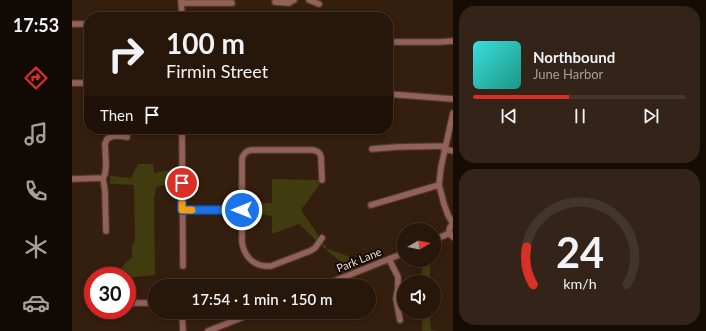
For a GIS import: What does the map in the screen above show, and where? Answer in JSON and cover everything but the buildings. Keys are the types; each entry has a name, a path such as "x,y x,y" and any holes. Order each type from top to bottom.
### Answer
{"street":[{"path":"275,2 289,3 294,0"},
{"path":"309,0 319,4"},
{"path":"182,12 181,2 232,3"},
{"path":"72,24 84,24"},
{"path":"393,42 453,41"},
{"path":"72,83 84,83"},
{"path":"393,94 453,99"},
{"path":"441,238 451,235 450,227 453,224 444,204 439,185 440,167 453,113"},
{"path":"182,134 183,266"},
{"path":"106,231 105,191 103,178 106,171 105,144 109,137 117,136 127,138"},
{"path":"372,149 397,147 445,148 453,151"},
{"path":"322,180 321,156 318,151 251,150 244,153 242,158 242,243 243,249 247,256 258,265 265,267 271,266 310,251 315,248 322,238"},
{"path":"72,179 103,178"},
{"path":"371,205 439,185"},
{"path":"182,210 242,210"},
{"name":"Park Lane","path":"339,279 397,256"},
{"path":"389,259 398,277 396,299 400,320"},
{"path":"136,304 148,303"},
{"path":"182,319 183,331"},
{"path":"208,331 215,330 240,319"}],"shaded area":[{"path":"138,164 153,164 154,173 177,169 177,181 156,187 154,199 155,275 136,277 136,267 122,267 132,257 132,246 135,241 134,185 110,184 110,176 131,178"},
{"path":"272,179 323,180 301,210 327,248 325,249 299,224 272,234 272,216 237,210 237,204 272,203"},
{"path":"328,249 356,259 358,272 355,273 326,250"},
{"path":"422,267 430,267 430,275 422,275"},
{"path":"422,319 430,319 431,330 439,331 422,331"}],"slow traffic":[{"path":"182,203 182,210 192,210"}],"route":[{"path":"182,183 182,210 242,210"}]}
